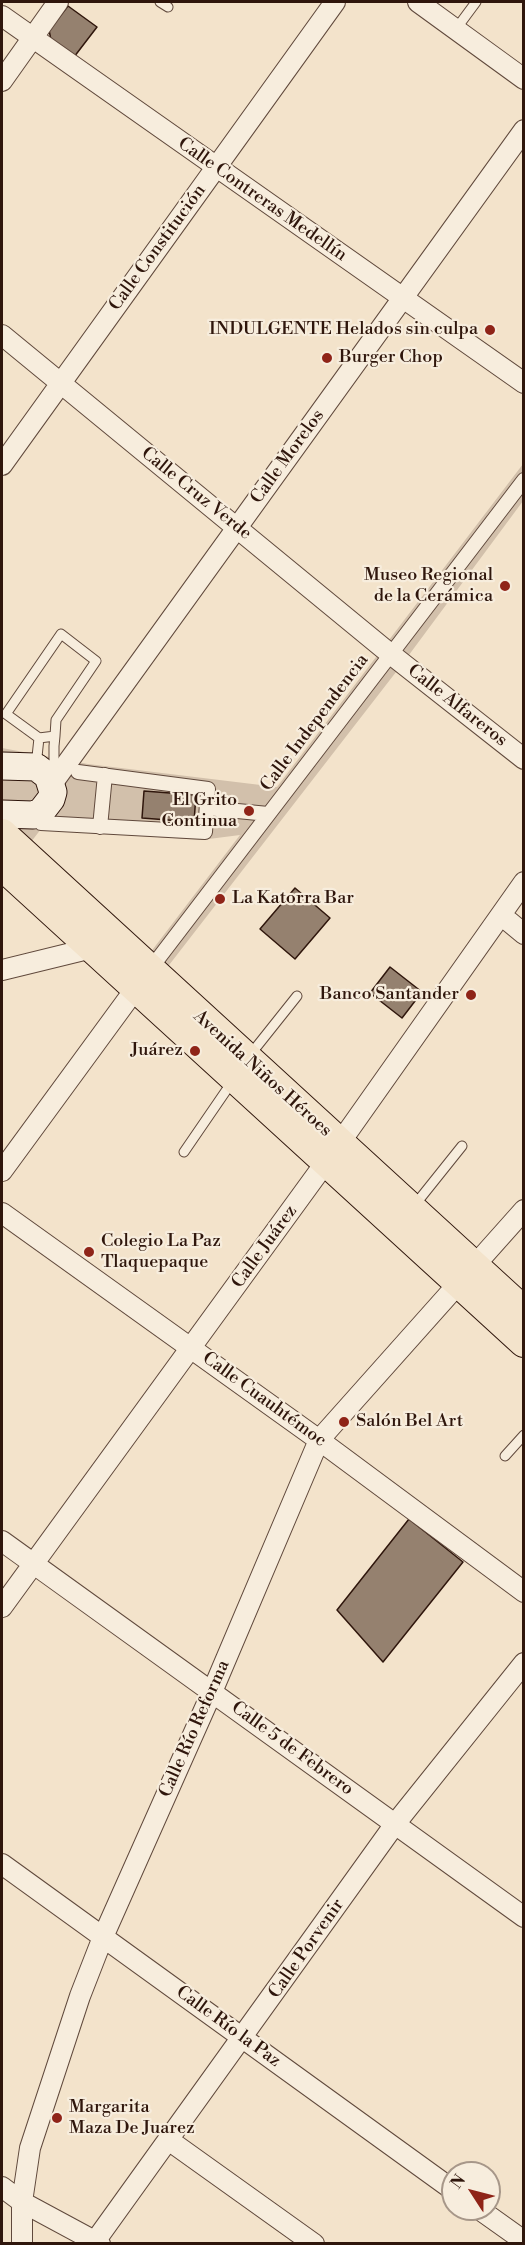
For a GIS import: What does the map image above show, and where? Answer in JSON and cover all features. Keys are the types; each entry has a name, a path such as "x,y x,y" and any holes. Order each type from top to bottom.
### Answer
{"main road":[{"path":"2,766 44,775 51,800 41,812 33,815 2,814"},
{"name":"Avenida Niños Héroes","path":"2,834 142,979 240,1069 466,1275 524,1312"},
{"name":"Avenida Niños Héroes","path":"2,865 92,948 142,979"},
{"name":"Avenida Niños Héroes","path":"333,1153 411,1210 524,1342"}],"street":[{"path":"2,81 58,2"},
{"name":"Calle Constitución","path":"2,465 335,2"},
{"path":"418,2 524,79"},
{"name":"Calle Contreras Medellín","path":"2,16 524,383"},
{"name":"Calle Morelos","path":"44,775 237,527 524,130"},
{"name":"Calle Cruz Verde","path":"2,334 391,654"},
{"name":"Calle Independencia","path":"142,979 524,480"},
{"name":"Calle Alfareros","path":"391,654 524,759"},
{"path":"41,823 205,832 208,789 78,772"},
{"path":"100,827 105,775"},
{"path":"207,808 268,814"},
{"name":"Calle Juárez","path":"2,1607 333,1153 524,882"},
{"path":"501,915 524,934"},
{"path":"2,970 92,948"},
{"path":"2,1171 142,979"},
{"name":"Calle Río Reforma","path":"22,2244 22,2202 30,2148 103,1937 212,1692 319,1440 524,1210"},
{"name":"Calle Cuauhtémoc","path":"2,1213 319,1440 524,1592"},
{"name":"Calle 5 de Febrero","path":"2,1541 524,1917"},
{"name":"Calle Porvenir","path":"98,2242 396,1824 524,1663"},
{"name":"Calle Río la Paz","path":"2,1864 441,2181"},
{"path":"170,2141 314,2244"},
{"path":"2,2187 22,2202 98,2242"},
{"path":"496,2221 524,2241"}],"lane":[{"path":"456,29 476,2"},
{"path":"44,775 55,736 56,720 96,661 62,634 6,714 39,738 55,736"},
{"path":"39,738 44,775"},
{"path":"184,1152 240,1069 297,996"},
{"path":"411,1210 462,1146"},
{"path":"505,1456 524,1435"}],"shaded area":[{"path":"523,464 523,501 403,663 166,969 150,953 240,835 201,840 41,829 31,842 2,817 2,748 88,764 277,787"}],"building":[{"path":"68,6 97,27 74,57 51,40 49,30"},
{"path":"144,791 196,795 194,822 142,818"},
{"path":"295,888 330,918 295,959 260,929"},
{"path":"390,967 422,992 402,1018 370,993"},
{"path":"409,1519 463,1562 383,1662 337,1610"}],"place":[{"name":"INDULGENTE Helados sin culpa","path":"490,330"},
{"name":"Burger Chop","path":"327,358"},
{"name":"Museo Regional de la Cerámica","path":"505,586"},
{"name":"El Grito Continua","path":"249,811"},
{"name":"La Katorra Bar","path":"220,899"},
{"name":"Banco Santander","path":"471,995"},
{"name":"Juárez","path":"195,1051"},
{"name":"Colegio La Paz Tlaquepaque","path":"89,1252"},
{"name":"Salón Bel Art","path":"344,1422"},
{"name":"Margarita Maza De Juarez","path":"57,2118"}]}
